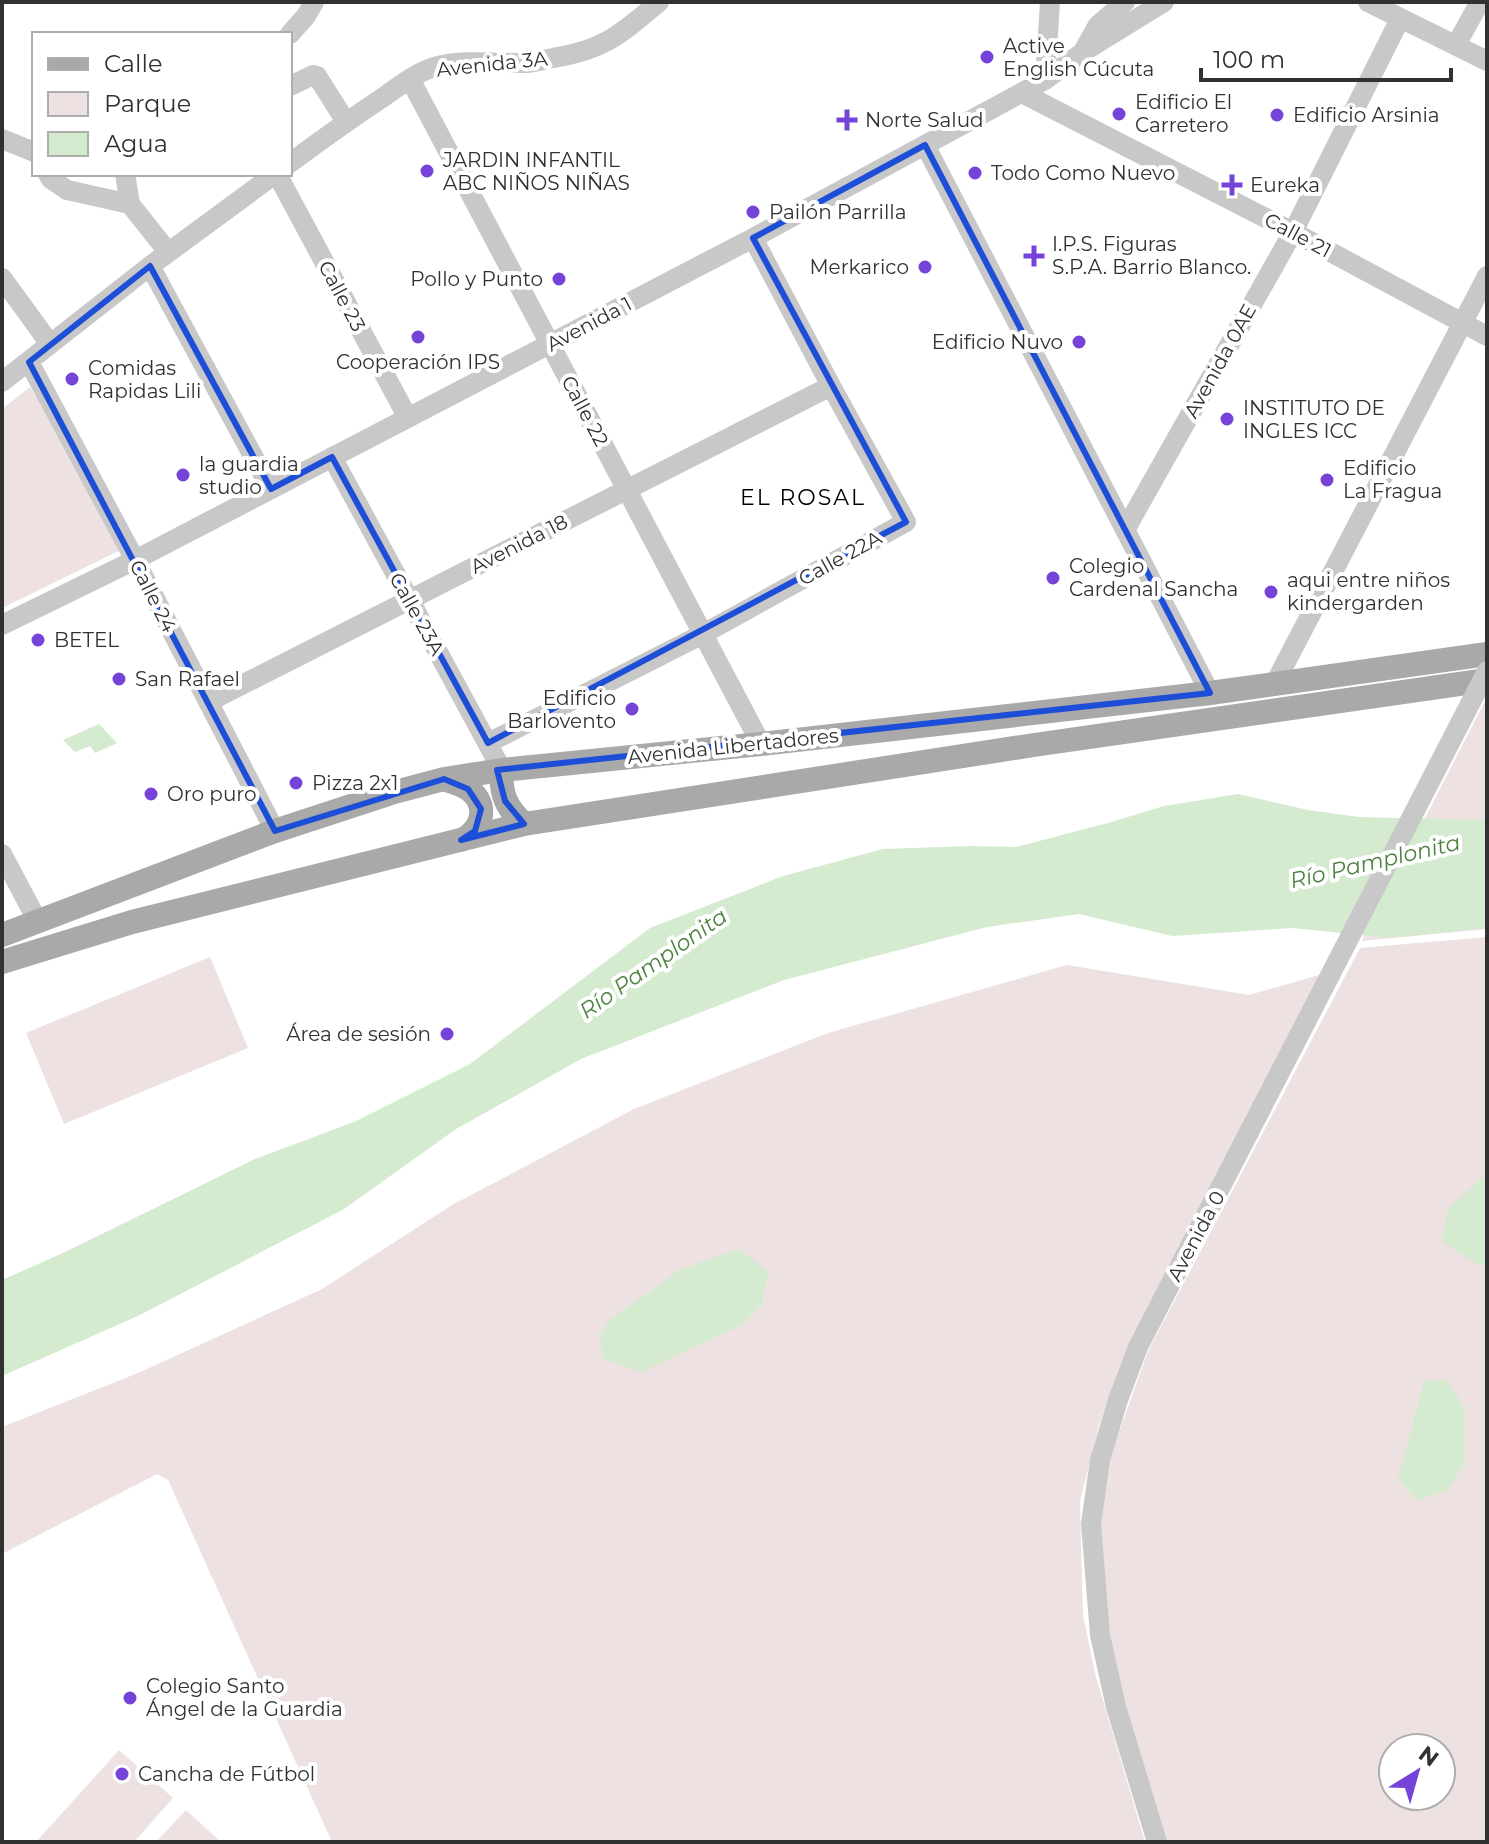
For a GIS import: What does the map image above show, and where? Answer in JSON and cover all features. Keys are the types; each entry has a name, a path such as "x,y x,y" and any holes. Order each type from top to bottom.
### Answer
{"main road":[{"path":"1483,660 1487,633"},
{"name":"Avenida Libertadores","path":"2,935 275,831 444,779 1483,660"},
{"name":"Avenida Libertadores","path":"2,962 132,922 524,824 932,760 1487,680"},
{"path":"502,770 501,785 505,801 524,824"},
{"path":"444,779 468,789 479,801 481,817 475,831 461,840"}],"street":[{"path":"292,32 314,2"},
{"name":"Avenida 3A","path":"292,162 410,79 437,66 473,62 526,63 575,55 625,31 659,2"},
{"path":"1045,80 1050,2"},
{"path":"1083,52 1098,25 1125,2"},
{"name":"Avenida 1","path":"2,625 135,560 753,238 1045,80 1083,52 1164,2"},
{"path":"1368,2 1487,61"},
{"path":"1456,45 1480,2"},
{"name":"Avenida 0AE","path":"1125,530 1293,232 1400,19"},
{"path":"292,85 317,76 346,122"},
{"name":"Calle 22","path":"410,79 761,744"},
{"name":"Calle 21","path":"1022,93 1487,336"},
{"path":"2,139 32,151"},
{"path":"925,145 1210,693"},
{"path":"49,176 67,190 130,204"},
{"path":"125,176 130,204 168,252"},
{"path":"2,382 168,252 273,176"},
{"name":"Calle 23","path":"277,176 408,418"},
{"name":"Calle 22A","path":"488,743 703,634 906,522 753,238"},
{"path":"150,266 271,489"},
{"path":"1274,685 1487,276"},
{"path":"2,278 50,344"},
{"name":"Calle 24","path":"29,362 275,831"},
{"name":"Avenida 18","path":"208,702 831,386"},
{"name":"Calle 23A","path":"332,457 502,770"},
{"name":"Avenida 0","path":"1157,1842 1116,1707 1100,1635 1091,1524 1100,1460 1138,1347 1324,987 1483,660"},
{"path":"2,854 38,922"}],"highlighted area":[{"path":"925,145 1210,693 497,770 505,801 524,824 461,840 475,831 481,809 468,789 444,779 275,831 29,362 150,266 271,489 332,457 488,743 906,522 753,238"}],"green space":[{"path":"30,387 129,546 2,608 2,409"},
{"path":"1487,697 1487,929 1362,941"},
{"path":"1487,937 1487,1842 1164,1842 1112,1656 1099,1523 1108,1463 1148,1351 1360,948"},
{"path":"210,957 248,1048 64,1124 26,1033"},
{"path":"1067,965 1249,995 1323,974 1124,1357 1099,1425 1080,1501 1083,1615 1096,1677 1145,1842 332,1842 168,1480 157,1474 2,1554 2,1427 138,1373 322,1289 452,1205 634,1109 828,1033"},
{"name":"Cancha de Fútbol","path":"119,1750 173,1798 134,1842 36,1842"},
{"path":"186,1810 221,1842 156,1842"}],"water":[{"path":"99,724 117,743 95,753 90,746 75,752 63,740"},
{"name":"Río Pamplonita","path":"1238,794 1308,810 1359,817 1487,818 1487,928 1389,938 1293,928 1172,936 1079,914 987,927 784,980 581,1059 456,1129 344,1209 140,1315 2,1376 2,1280 253,1160 354,1122 470,1064 650,928 783,876 883,849 1016,847 1164,806"},
{"path":"1484,1176 1487,1177 1487,1264 1477,1264 1442,1241 1448,1209"},
{"path":"739,1249 769,1272 761,1306 742,1325 641,1372 602,1358 600,1334 609,1321 679,1270"},
{"path":"1447,1380 1464,1407 1464,1466 1445,1492 1416,1500 1398,1479 1424,1381"}],"place":[{"name":"Active English Cúcuta","path":"987,57"},
{"name":"Edificio El Carretero","path":"1119,114"},
{"name":"Edificio Arsinia","path":"1277,115"},
{"name":"Norte Salud","path":"847,120"},
{"name":"JARDIN INFANTIL ABC NIÑOS NIÑAS","path":"427,171"},
{"name":"Todo Como Nuevo","path":"975,173"},
{"name":"Eureka","path":"1232,185"},
{"name":"Pailón Parrilla","path":"753,212"},
{"name":"I.P.S. Figuras S.P.A. Barrio Blanco.","path":"1034,256"},
{"name":"Merkarico","path":"925,267"},
{"name":"Pollo y Punto","path":"559,279"},
{"name":"Cooperación IPS","path":"418,337"},
{"name":"Edificio Nuvo","path":"1079,342"},
{"name":"Comidas Rapidas Lili","path":"72,379"},
{"name":"INSTITUTO DE INGLES ICC","path":"1227,419"},
{"name":"la guardia studio","path":"183,475"},
{"name":"Edificio La Fragua","path":"1327,480"},
{"name":"Colegio Cardenal Sancha","path":"1053,578"},
{"name":"aqui entre niños kindergarden","path":"1271,592"},
{"name":"BETEL","path":"38,640"},
{"name":"San Rafael","path":"119,679"},
{"name":"Edificio Barlovento","path":"632,709"},
{"name":"Pizza 2x1","path":"296,783"},
{"name":"Oro puro","path":"151,794"},
{"name":"Área de sesión","path":"447,1034"},
{"name":"Colegio Santo Ángel de la Guardia","path":"130,1698"},
{"name":"Cancha de Fútbol","path":"122,1774"}],"district":[{"name":"EL ROSAL","path":"803,497"}]}
